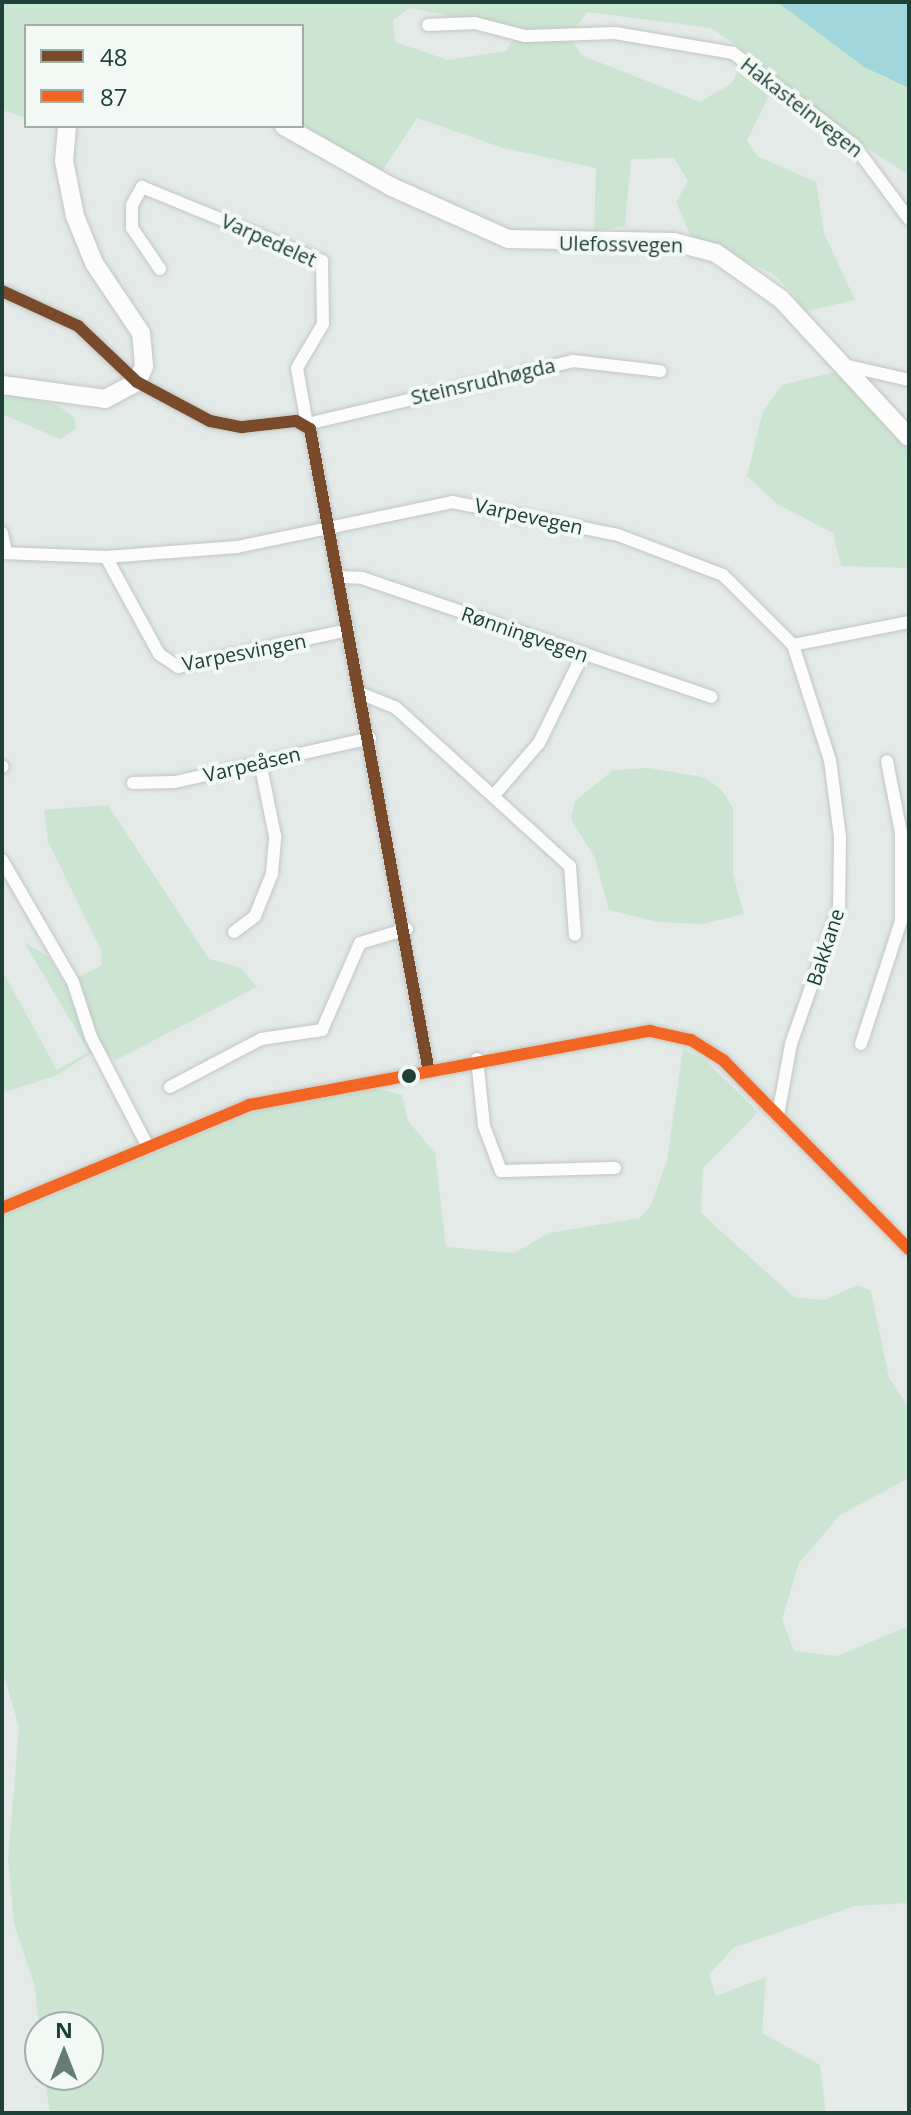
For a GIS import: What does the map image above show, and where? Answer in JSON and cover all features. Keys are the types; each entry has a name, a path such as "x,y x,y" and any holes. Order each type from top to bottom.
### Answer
{"street":[{"name":"Hakasteinvegen","path":"428,25 475,23 525,36 615,33 733,53 853,144 909,219"},
{"path":"67,128 65,174 81,234 145,345 137,382"},
{"name":"Ulefossvegen","path":"288,128 415,198 508,239 674,242 716,253 781,299 909,437"},
{"name":"Varpedelet","path":"160,269 132,228 142,187 322,261 323,324 297,368 407,929 428,1067"},
{"path":"2,291 78,326 137,382 223,425 307,424"},
{"name":"Steinsrudhøgda","path":"307,424 573,361 660,371"},
{"path":"839,364 909,380"},
{"path":"2,385 91,400 137,382"},
{"name":"Varpevegen","path":"4,552 106,557 242,546 328,523 463,502 618,535 723,575 793,645 833,774"},
{"path":"2,533 4,552"},
{"name":"Varpesvingen","path":"106,557 159,654 178,667 348,630"},
{"name":"Rønningvegen","path":"338,577 362,578 711,697"},
{"path":"793,645 909,622"},
{"path":"495,794 539,743 583,654"},
{"path":"362,694 395,707 495,794 570,866 575,935"},
{"name":"Varpeåsen","path":"133,783 175,782 370,738"},
{"path":"861,1044 905,921 901,830 887,761"},
{"path":"234,932 255,916 272,874 275,836 260,762"},
{"name":"Bakkane","path":"778,1115 791,1044 841,894 833,774"},
{"path":"2,860 73,982 91,1037 147,1145"},
{"path":"170,1087 261,1039 322,1030 360,943 407,929"},
{"path":"2,1208 147,1145 279,1097 428,1067 631,1032 672,1034 713,1053 909,1249"},
{"path":"477,1059 484,1126 501,1171 615,1168"}],"green space":[{"path":"2,2 777,2 864,67 909,88 909,175 814,115 768,97 747,141 757,156 816,182 824,233 855,300 807,311 853,370 909,422 909,568 841,566 833,533 777,504 747,476 763,411 782,385 835,372 793,293 772,273 691,237 676,202 688,181 674,158 631,159 625,226 594,231 596,168 503,148 417,118 381,173 304,127 304,24 24,24 24,117 2,110","holes":["410,8 518,32 506,51 448,60 395,42 393,20","587,12 711,28 746,52 732,83 700,102 581,55 570,35"]},
{"path":"2,391 57,405 74,417 76,429 60,439 2,414"},
{"path":"649,768 703,777 721,789 733,808 733,874 744,914 703,924 657,922 609,910 595,858 571,819 575,801 613,770"},
{"path":"108,805 209,959 241,968 257,987 116,1060 100,1048 55,1076 2,1093 2,970 57,1070 89,1052 24,942 49,957 64,984 101,966 102,952 48,842 44,810"},
{"path":"683,1049 704,1059 758,1112 703,1168 701,1213 794,1297 824,1300 858,1285 871,1291 889,1378 909,1408 909,1478 840,1515 799,1563 782,1619 794,1651 837,1656 909,1626 909,1903 855,1906 733,1948 709,1975 716,1996 766,1977 762,2033 820,2065 826,2113 50,2113 47,2091 104,2091 104,2011 37,2011 35,1987 14,1924 8,1859 19,1727 2,1669 2,1216 252,1112 374,1088 402,1095 408,1121 435,1153 446,1247 514,1253 549,1233 640,1218 650,1207 667,1161"}],"water":[{"path":"777,2 909,2 909,88 864,67"}],"transit line":[{"name":"48","path":"2,291 78,326 137,382 210,421 242,427 296,421 310,429 428,1067"},
{"name":"87","path":"2,1208 249,1105 650,1031 691,1040 724,1061 909,1249"}]}
